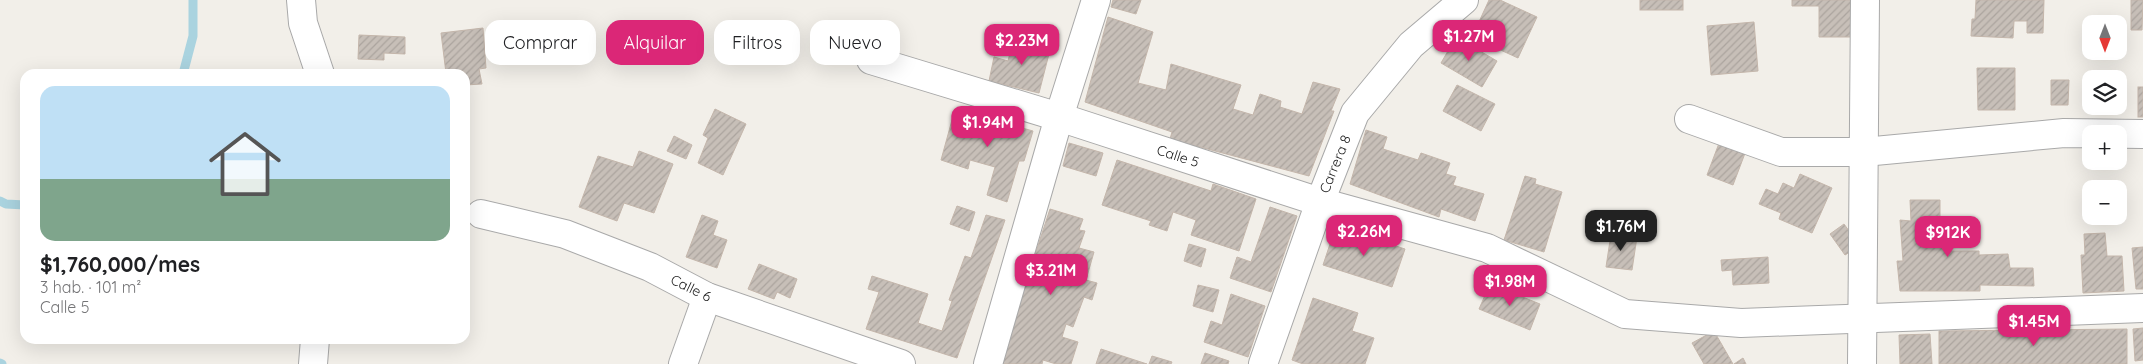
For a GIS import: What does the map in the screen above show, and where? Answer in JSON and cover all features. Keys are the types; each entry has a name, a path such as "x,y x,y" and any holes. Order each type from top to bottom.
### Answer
{"street":[{"path":"301,0 303,23 318,69"},
{"path":"988,364 1059,117 1096,0"},
{"name":"Carrera 8","path":"1263,364 1320,202 1355,113 1410,45 1464,0"},
{"path":"1862,364 1864,0"},
{"name":"Calle 5","path":"887,65 1059,117 1320,202 1487,248 1625,314 1741,323 2143,308"},
{"path":"1689,119 1781,152 1864,152 2064,133 2143,134"},
{"name":"Calle 6","path":"481,214 565,234 650,267 707,297 900,364"},
{"path":"683,364 707,297"},
{"path":"313,364 315,344"}],"building":[{"path":"1113,0 1141,0 1136,14 1111,7"},
{"path":"1489,0 1500,0 1537,17 1518,58 1472,37"},
{"path":"1640,0 1683,0 1683,10 1640,10"},
{"path":"1792,0 1855,0 1855,37 1819,37 1819,6 1792,6"},
{"path":"1976,0 2044,0 2043,33 2027,33 2027,21 2014,21 2013,38 1971,36 1972,19 1975,19"},
{"path":"2131,0 2143,0 2142,30 2131,30"},
{"path":"1108,17 1153,32 1138,83 1166,90 1171,64 1241,85 1233,109 1253,115 1260,94 1281,101 1280,107 1302,114 1313,82 1340,89 1331,111 1334,111 1309,176 1170,139 1172,132 1085,102"},
{"path":"1754,22 1758,71 1711,75 1707,26"},
{"path":"483,28 486,68 479,69 482,84 470,85 470,69 446,69 441,33"},
{"path":"359,35 405,37 405,54 384,53 384,60 358,59"},
{"path":"1014,37 1051,46 1039,93 989,81 994,57 1008,61"},
{"path":"1456,37 1497,61 1482,87 1441,63"},
{"path":"1977,68 2015,68 2015,110 1978,110"},
{"path":"2051,80 2069,80 2068,105 2051,105"},
{"path":"1457,85 1495,104 1481,131 1443,111"},
{"path":"2138,87 2143,87 2143,117 2138,117"},
{"path":"715,109 746,124 723,175 698,163 708,138 703,135"},
{"path":"955,109 1033,131 1024,161 1019,161 1007,202 987,195 995,167 970,160 968,169 941,160"},
{"path":"1366,130 1387,137 1383,149 1418,160 1421,153 1450,163 1446,174 1456,177 1453,185 1484,194 1475,221 1441,209 1439,217 1350,184"},
{"path":"674,136 692,145 686,159 667,151"},
{"path":"1721,138 1747,148 1733,185 1707,175"},
{"path":"1069,143 1103,153 1096,176 1063,166"},
{"path":"639,151 673,164 654,213 624,203 617,221 579,207 598,156 633,167"},
{"path":"1117,160 1211,191 1213,184 1256,199 1239,251 1191,235 1196,220 1173,212 1167,231 1149,225 1151,221 1102,205"},
{"path":"1800,174 1832,188 1812,233 1779,219 1781,213 1759,204 1766,189 1778,194 1783,183 1794,188"},
{"path":"1525,176 1536,179 1535,184 1562,192 1544,252 1504,240"},
{"path":"1910,200 1940,200 1940,223 1944,223 1946,251 1979,251 1979,255 2008,254 2010,268 2033,268 2034,286 1980,285 1980,291 1900,291 1897,261 1903,261 1900,220 1911,221"},
{"path":"957,206 975,212 969,231 950,224"},
{"path":"1270,207 1297,216 1271,292 1230,278 1237,257 1251,262"},
{"path":"1050,209 1083,219 1079,230 1085,231 1079,248 1094,252 1086,280 1097,283 1092,300 1084,297 1073,327 1066,324 1062,337 1078,342 1071,364 1056,364 1043,360 1042,364 999,364 1024,275 1028,276"},
{"path":"702,215 718,221 713,235 727,240 717,268 686,257"},
{"path":"986,215 1005,220 957,358 866,329 879,292 868,289 872,276 928,294 918,323 942,331 952,301 949,300 965,256 971,258"},
{"path":"1844,224 1860,246 1845,255 1830,234"},
{"path":"1336,226 1405,249 1392,287 1323,265"},
{"path":"2105,233 2107,256 2122,256 2124,291 2083,293 2081,255 2085,255 2084,234"},
{"path":"1611,234 1637,237 1632,270 1606,267"},
{"path":"1189,244 1206,249 1201,267 1184,261"},
{"path":"2143,247 2143,289 2136,289 2132,248"},
{"path":"1768,257 1769,283 1733,285 1732,270 1722,271 1721,260"},
{"path":"759,264 797,279 790,298 777,292 774,299 748,289"},
{"path":"1490,284 1540,304 1530,330 1479,309"},
{"path":"1198,285 1219,290 1213,312 1193,306"},
{"path":"1231,294 1265,306 1248,357 1204,342 1211,321 1222,325"},
{"path":"1313,298 1358,313 1352,331 1374,338 1365,364 1303,364 1292,360"},
{"path":"2143,328 2143,360 2135,361 2133,329"},
{"path":"2127,329 2127,364 1939,364 1939,331"},
{"path":"1714,331 1733,364 1704,364 1692,343"},
{"path":"1930,334 1932,364 1900,364 1899,335"},
{"path":"1101,349 1147,364 1096,364"},
{"path":"1205,353 1229,361 1228,364 1201,364"},
{"path":"1152,356 1172,362 1171,364 1149,364"},
{"path":"1743,358 1746,364 1734,364"}],"waterway":[{"path":"184,69 193,36 193,0"},
{"path":"0,201 6,204 20,205"}]}
